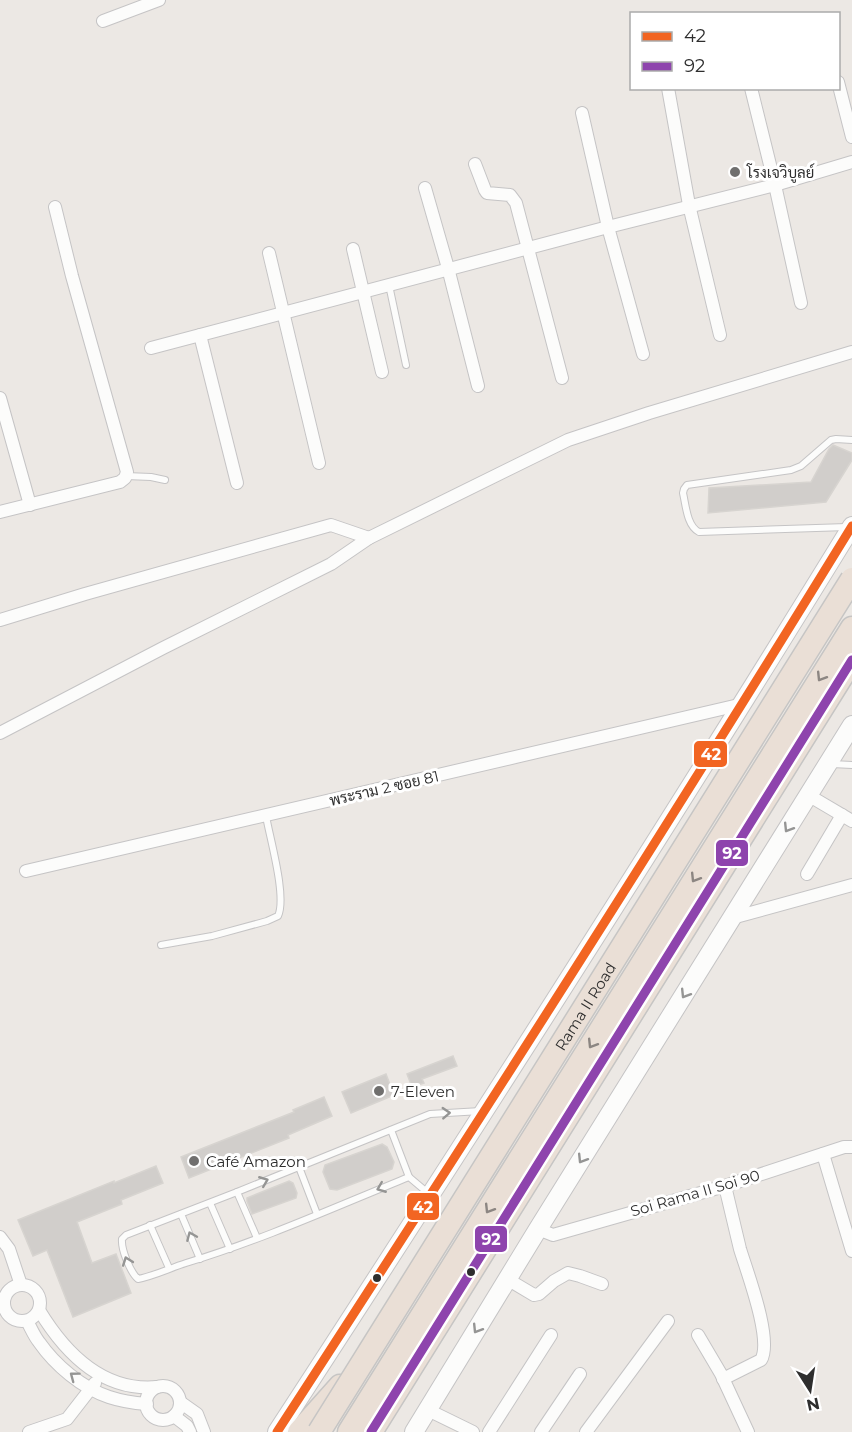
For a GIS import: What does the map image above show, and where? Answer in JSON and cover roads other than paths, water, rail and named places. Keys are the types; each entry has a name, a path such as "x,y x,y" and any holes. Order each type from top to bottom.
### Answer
{"highway":[{"name":"Rama II Road","path":"319,1432 852,580"},
{"path":"319,1432 852,580"},
{"path":"350,1432 852,628"},
{"path":"372,1432 852,660"},
{"path":"299,1432 366,1358"},
{"path":"378,1432 404,1379"}],"main road":[{"name":"Rama II Road","path":"277,1432 430,1196 742,704 851,527"},
{"path":"414,1432 852,725"},
{"path":"289,1432 338,1338"},
{"path":"404,1432 439,1391"}],"street":[{"path":"104,21 159,0"},
{"path":"668,90 689,206 720,335"},
{"path":"751,90 801,303"},
{"path":"840,90 852,136"},
{"path":"582,113 608,227 644,354"},
{"path":"151,348 448,268 775,185 852,162"},
{"path":"475,164 487,193 508,194 514,199 562,378"},
{"path":"425,188 478,386"},
{"path":"0,512 120,482 127,472 55,207"},
{"path":"353,249 382,372"},
{"path":"269,253 319,463"},
{"path":"200,335 237,483"},
{"path":"0,733 162,648 331,564 369,538 568,440 649,413 852,352"},
{"path":"0,398 30,505"},
{"path":"0,620 331,525 369,538"},
{"name":"พระราม 2 ซอย 81","path":"26,871 742,704"},
{"path":"807,874 847,818 808,795"},
{"path":"732,918 852,885"},
{"name":"Soi Rama II Soi 90","path":"538,1229 553,1235 725,1186 844,1147 852,1147"},
{"path":"823,1154 852,1251"},
{"path":"723,1379 761,1360 765,1354 758,1304 725,1186"},
{"path":"0,1237 9,1249 21,1285"},
{"path":"507,1279 534,1295 539,1294 548,1285 568,1273 602,1284"},
{"path":"21,1285 37,1292 40,1304 35,1317 27,1321 5,1321 6,1314 2,1301 9,1290 21,1285"},
{"path":"39,1310 65,1348 101,1374 128,1385 149,1388 157,1387 168,1386 177,1392 180,1407 174,1416 159,1419 151,1414 147,1404 149,1394 157,1387"},
{"path":"27,1321 38,1341 69,1374 108,1397 147,1404"},
{"path":"586,1432 668,1321"},
{"path":"489,1432 551,1335"},
{"path":"698,1335 723,1379 748,1432"},
{"path":"29,1432 67,1419 92,1389 101,1374"},
{"path":"541,1432 580,1374"},
{"path":"180,1402 197,1414 204,1432"},
{"path":"428,1410 473,1432"},
{"path":"174,1416 187,1426 190,1432"}],"lane":[{"path":"389,284 406,365"},
{"path":"851,527 699,532 694,530 691,523 683,494 687,485 791,470 801,466 831,440 852,440"},
{"path":"126,476 165,480"},
{"path":"828,764 852,765"},
{"path":"161,945 212,936 278,916 281,908 280,892 266,815"},
{"path":"409,1177 230,1249 145,1278 138,1278 132,1274 122,1244 122,1239 126,1235 430,1114 483,1111"},
{"path":"391,1130 409,1177 430,1196"},
{"path":"299,1167 317,1214"},
{"path":"237,1192 257,1238"},
{"path":"210,1203 230,1249"},
{"path":"181,1214 200,1258"},
{"path":"150,1225 169,1268"}],"place":[{"name":"โรงเจวิบูลย์","path":"735,172"},
{"name":"7-Eleven","path":"379,1091"},
{"name":"Café Amazon","path":"194,1161"}]}
